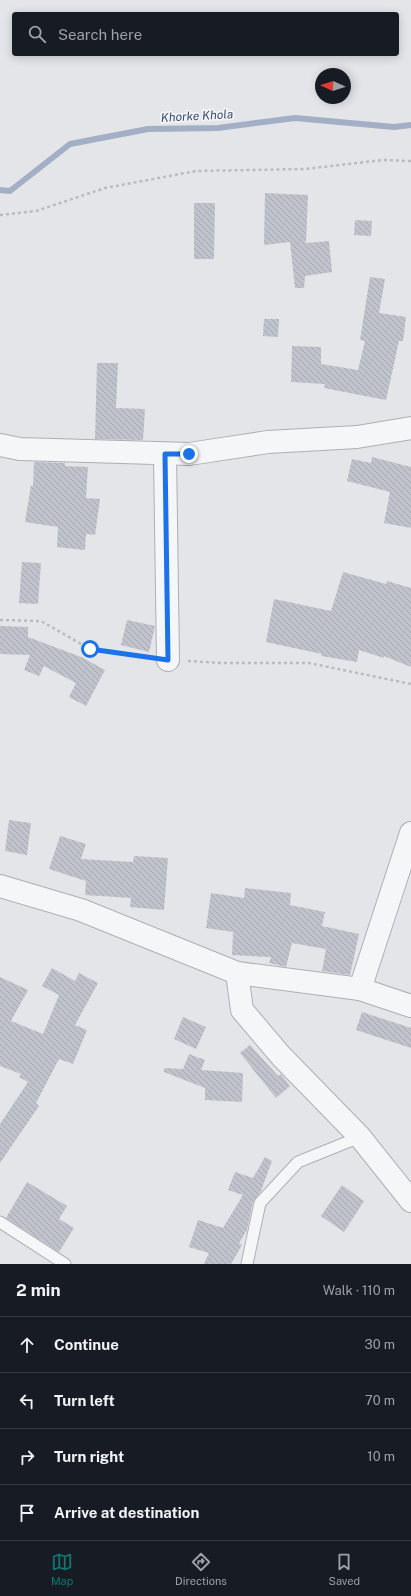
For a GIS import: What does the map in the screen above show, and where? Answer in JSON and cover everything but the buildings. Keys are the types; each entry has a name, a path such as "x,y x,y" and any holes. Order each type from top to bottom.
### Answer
{"street":[{"path":"0,445 20,449 189,454 268,442 357,437 411,428"},
{"path":"165,454 168,660"},
{"path":"360,989 411,832"},
{"path":"0,886 81,910 236,973 360,989 411,1006"},
{"path":"236,973 242,1010 281,1056 360,1137 411,1201"}],"lane":[{"path":"247,1264 260,1203 298,1162 360,1137"},
{"path":"0,1222 65,1264"}],"path":[{"path":"0,215 36,211 105,188 196,171 305,169 383,160 411,161"},
{"path":"0,620 41,621 90,649 168,660 222,663 309,663 411,684"}],"waterway":[{"name":"Khorke Khola","path":"0,190 10,191 70,144 148,129 218,128 295,118 394,127 411,125"}],"route":[{"path":"90,649 168,660 165,454 189,454"}]}
